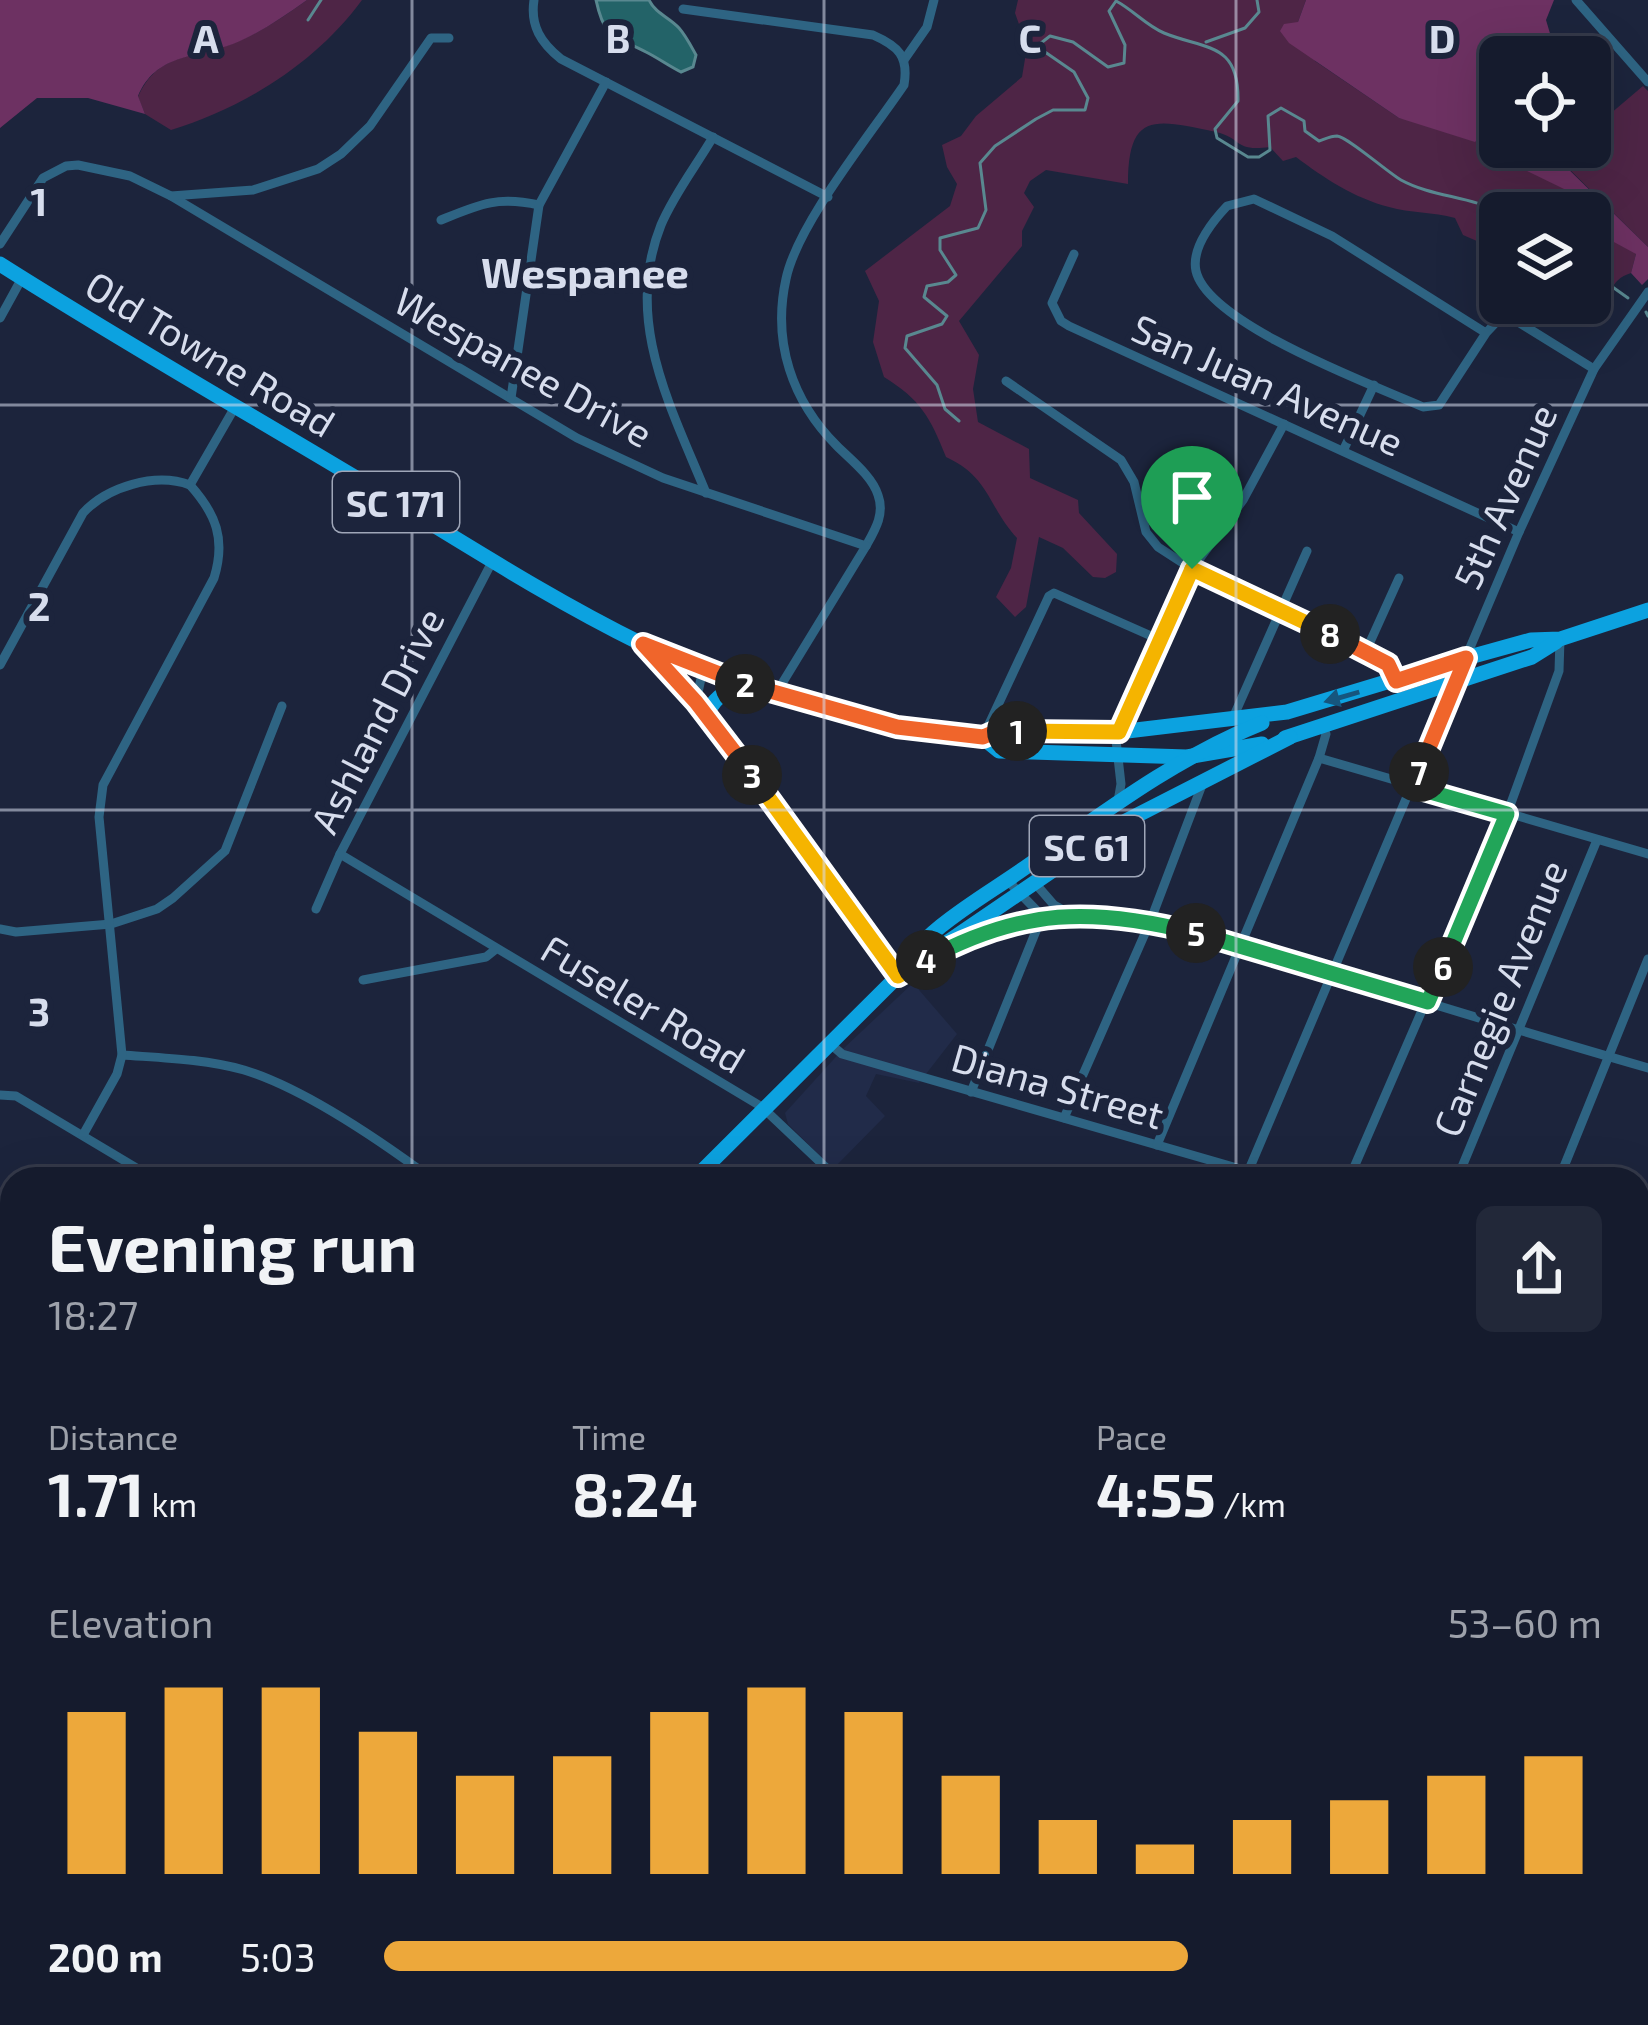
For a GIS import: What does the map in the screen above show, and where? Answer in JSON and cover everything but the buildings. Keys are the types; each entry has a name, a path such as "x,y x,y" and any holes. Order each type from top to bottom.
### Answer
{"main road":[{"name":"Old Towne Road","path":"0,264 493,560 643,644 775,695 897,727 983,737"},
{"path":"1560,639 1648,610"},
{"name":"SC 171","path":"1560,639 1532,657 1290,736 1187,758 999,751 983,737 999,730 1119,732 1287,712 1531,640 1560,639"},
{"path":"707,717 719,696 743,684"},
{"name":"SC 61","path":"1021,881 1117,804 1187,758 1287,712"},
{"name":"SC 61","path":"705,1167 898,976 908,957 1021,881 1290,736"}],"street":[{"path":"534,0 533,21 548,48 828,196"},
{"path":"904,60 927,27 934,0"},
{"path":"1576,0 1648,82"},
{"path":"683,9 873,35 901,50 904,60 904,85 796,244 789,265 781,317 782,349 807,409 878,491 879,521 775,695"},
{"path":"171,196 253,190 318,169 370,126 431,38 449,38"},
{"path":"512,398 539,205 606,82"},
{"path":"706,493 651,353 646,306 660,227 713,137"},
{"name":"Wespanee Drive","path":"0,244 33,189 53,169 78,164 130,176 578,438 663,478 866,546"},
{"path":"1254,199 1332,236 1486,333 1439,405 1423,407 1265,336 1204,288 1195,263 1207,234 1227,206 1254,199"},
{"path":"441,220 489,200 539,205"},
{"name":"San Juan Avenue","path":"1073,254 1052,303 1061,321 1519,532"},
{"path":"0,318 22,278"},
{"name":"5th Avenue","path":"1251,1167 1519,532 1594,369 1648,292"},
{"name":"5th Avenue","path":"1486,333 1501,317 1510,317 1594,369"},
{"path":"1006,381 1120,460 1134,482 1146,532 1159,548 1192,569 1366,651 1388,664 1396,681"},
{"path":"1343,451 1374,385"},
{"path":"190,485 236,406"},
{"path":"1117,804 1119,732 1158,639 1192,569 1243,500 1284,424"},
{"path":"0,665 82,513 94,500 115,489 176,480 190,485 215,519 220,559 104,785 99,818 122,1055 117,1074 83,1135"},
{"path":"1232,720 1307,551"},
{"name":"Ashland Drive","path":"316,909 493,560"},
{"path":"1366,651 1399,578"},
{"path":"983,737 1054,592 1158,639"},
{"path":"1354,1167 1507,814 1559,671 1560,639"},
{"path":"643,644 696,702 898,976 969,938 1042,916 1150,922 1648,1068"},
{"path":"696,702 703,669"},
{"path":"0,929 28,932 110,924 157,909 225,851 282,706"},
{"path":"1157,1145 1319,758 1326,734 1321,725"},
{"path":"1319,758 1648,854"},
{"path":"1064,1118 1150,922 1203,780"},
{"name":"Carnegie Avenue","path":"1462,1167 1597,840"},
{"name":"Fuseler Road","path":"340,854 762,1107 825,1167"},
{"path":"1021,881 1042,916"},
{"path":"1021,881 1070,914"},
{"path":"971,1092 1042,916"},
{"name":"Fuseler Road","path":"363,980 486,957 496,950"},
{"path":"1563,1167 1648,959"},
{"name":"Diana Street","path":"828,1042 842,1054 1221,1167"},
{"path":"122,1055 195,1060 243,1070 279,1084 416,1167"},
{"path":"0,1095 16,1096 129,1167"}],"shaded area":[{"path":"0,0 307,0 243,40 155,72 138,96 145,114 88,98 37,98 0,128"},
{"path":"307,0 362,0 301,63 252,96 171,130 145,114 138,97 146,82 166,64 242,40"},
{"path":"596,0 649,0 686,38 696,55 693,67 681,72 612,35"},
{"path":"1018,0 1306,0 1298,22 1315,61 1399,118 1479,131 1479,168 1551,168 1582,192 1479,192 1479,242 1463,235 1455,218 1376,203 1296,157 1283,161 1270,147 1250,148 1225,135 1161,123 1140,132 1133,143 1128,184 1046,170 1030,181 1024,193 1034,207 1022,231 1022,246 959,321 979,355 973,389 978,422 1029,449 1030,478 1078,500 1079,513 1117,554 1116,572 1093,577 1063,548 1039,537 1026,607 1015,617 996,597 1011,568 1017,538 980,483 946,457 916,402 884,377 873,342 879,301 865,271 950,206 957,184 942,145 961,136 976,116 1022,77 1027,47 1015,13"},
{"path":"1306,0 1554,0 1546,20 1551,36 1479,36 1479,137 1475,142 1399,118 1289,43 1280,31 1284,24 1298,22"},
{"path":"1643,86 1648,91 1648,247 1611,210 1611,192 1592,192 1568,168 1611,168 1611,113"},
{"path":"1567,168 1592,192 1570,192 1523,169"},
{"path":"1611,211 1648,247 1648,279 1642,285 1631,273 1636,254 1611,240"},
{"path":"1611,220 1636,254 1631,273 1611,291"},
{"path":"913,983 957,1034 919,1083 876,1074 866,1096 885,1116 831,1167 788,1124 785,1113"}],"waterway":[{"path":"308,20 321,0"},
{"path":"1206,42 1245,28 1259,12 1257,0"},
{"path":"959,421 945,409 937,385 905,348 907,336 942,324 947,316 924,297 927,286 948,282 956,275 940,250 940,238 978,228 986,210 980,163 995,146 1053,110 1085,110 1088,98 1074,72 1045,52 1041,43 1050,36 1073,42 1108,67 1124,63 1125,45 1109,11 1116,1 1158,30 1226,58 1237,82 1238,101 1215,129 1217,138 1248,157 1270,150 1268,116 1281,108 1304,121 1305,131 1319,141 1342,138 1401,180 1479,204"},
{"path":"1611,286 1628,298"},
{"path":"1646,312 1648,316"}],"district":[{"name":"Wespanee","path":"585,271"}],"route":[{"path":"1192,569 1366,651 1388,664 1396,681 1466,658 1413,787 1507,814 1428,1002 1241,945 1150,922 1088,914 1008,923 898,976 696,702 643,644 775,695 897,727 983,737 999,730 1119,732 1192,569"}]}
